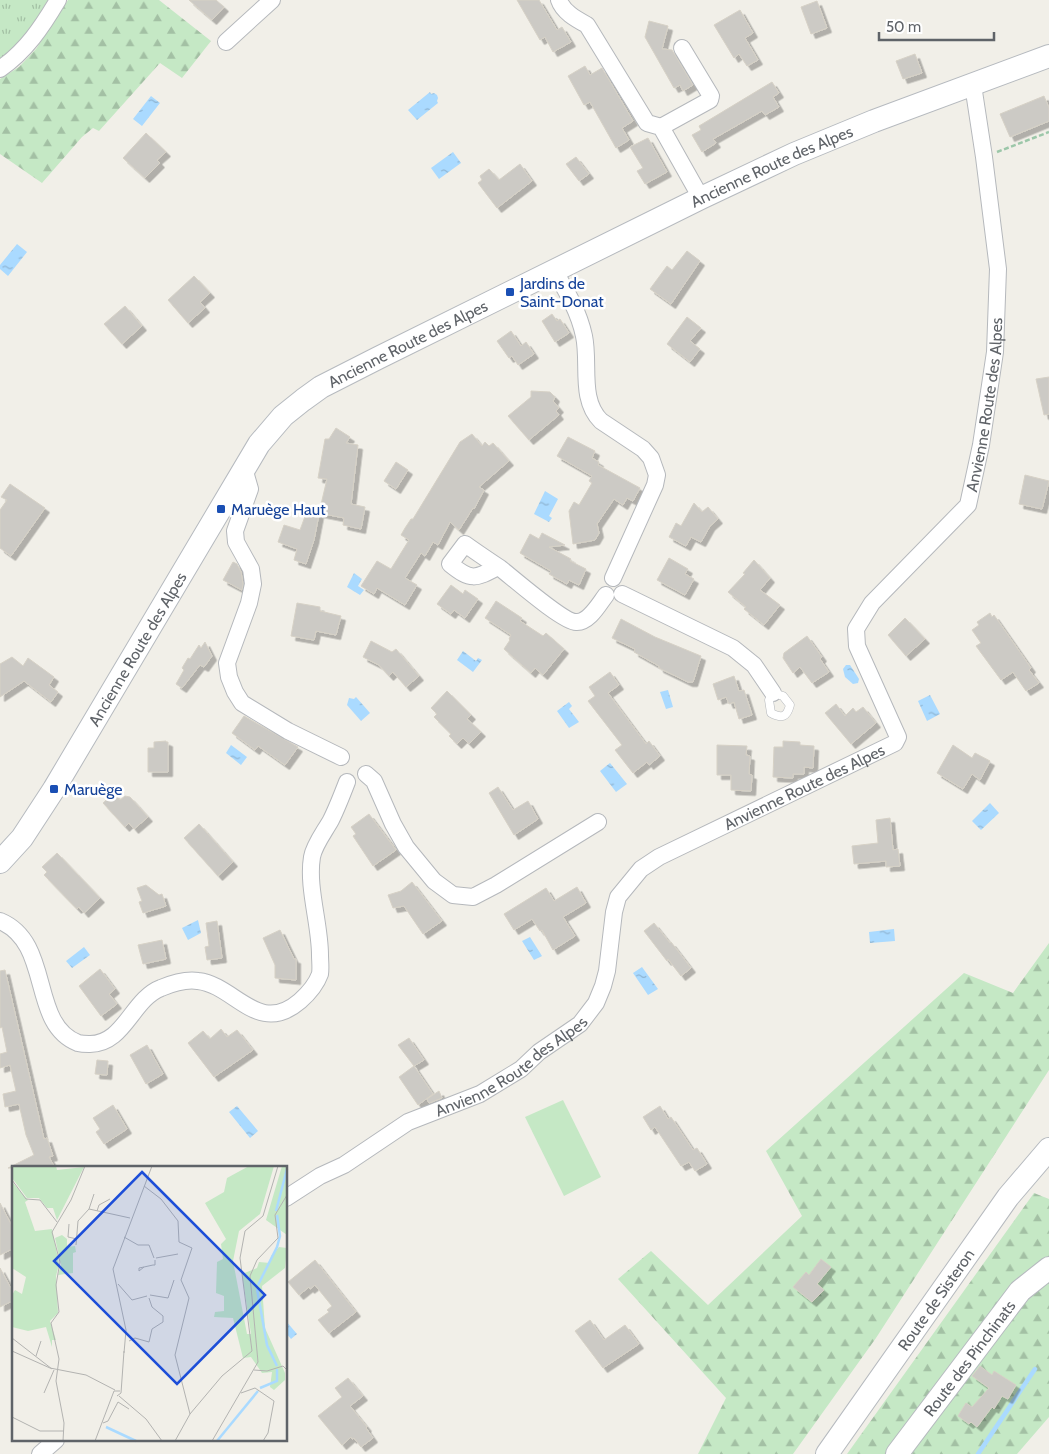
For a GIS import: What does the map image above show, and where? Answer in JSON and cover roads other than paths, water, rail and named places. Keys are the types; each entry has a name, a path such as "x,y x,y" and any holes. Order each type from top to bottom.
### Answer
{"main road":[{"name":"Ancienne Route des Alpes","path":"0,862 22,838 54,788 259,444 283,416 303,400 321,387 554,270 794,154 874,121 1049,56"},
{"name":"Route de Sisteron","path":"827,1454 1008,1197 1049,1149"},
{"name":"Route des Pinchinats","path":"897,1454 1020,1291 1049,1268"}],"street":[{"path":"0,70 29,44 58,0"},
{"path":"559,0 561,6 587,25 647,123 661,127 701,198"},
{"path":"226,42 268,1"},
{"path":"661,127 710,100 711,96 682,48"},
{"name":"Anvienne Route des Alpes","path":"288,1197 320,1176 344,1165 408,1122 480,1094 521,1069 539,1052 580,1024 596,1003 603,986 618,896 641,869 659,857 895,743 898,737 857,646 856,629 872,603 968,505 981,446 995,352 998,270 973,85"},
{"path":"498,567 562,616 575,622 583,621 623,588 621,582 613,578 656,485 655,467 651,458 643,450 601,421 590,406 584,338 576,309 554,270"},
{"path":"244,468 250,489 236,531 236,542 251,569 253,584 227,663 235,692 242,702 250,708 288,731 341,757"},
{"path":"614,594 733,648 754,665 773,692"},
{"path":"366,774 374,781 393,824 406,847 434,881 453,895 473,897 496,885 598,822"},
{"path":"0,921 8,924 23,938 36,965 45,1001 54,1021 67,1036 80,1043 95,1044 106,1042 119,1030 144,1000 158,989 178,981 199,981 219,989 246,1007 266,1013 284,1011 299,1002 315,986 320,972 320,943 311,873 312,855 332,818 347,782"},
{"path":"40,1454 54,1442"}],"water":[{"path":"430,92 437,95 438,103 417,120 408,110"},
{"path":"151,96 160,103 142,126 133,119"},
{"path":"453,152 461,163 439,179 431,168"},
{"path":"17,244 27,252 8,276 0,269 0,265"},
{"path":"545,491 558,499 549,516 552,518 549,522 534,514"},
{"path":"354,573 362,579 358,586 364,590 360,595 347,587"},
{"path":"463,651 476,661 478,658 482,660 473,672 457,660"},
{"path":"846,665 850,665 859,679 858,683 853,684 845,677 843,669"},
{"path":"668,690 673,707 666,709 660,692"},
{"path":"930,695 940,714 927,721 918,701"},
{"path":"356,697 370,713 361,721 347,705 349,698 354,699"},
{"path":"569,702 572,706 569,709 579,722 569,728 557,711"},
{"path":"231,745 247,757 241,765 226,753"},
{"path":"610,763 627,784 616,792 600,771"},
{"path":"990,803 999,813 981,830 972,821"},
{"path":"198,920 201,933 188,940 182,928"},
{"path":"894,929 895,941 870,943 869,932"},
{"path":"530,937 542,956 534,960 522,941"},
{"path":"84,947 90,955 72,968 66,961"},
{"path":"642,967 658,989 648,995 633,973"},
{"path":"237,1106 258,1131 250,1138 229,1112"},
{"path":"288,1323 297,1334 291,1339 288,1335"}],"waterway":[{"path":"978,1454 1035,1369"}],"place":[{"name":"Jardins de Saint-Donat","path":"510,292"},
{"name":"Maruège Haut","path":"221,509"},
{"name":"Maruège","path":"54,789"}]}
